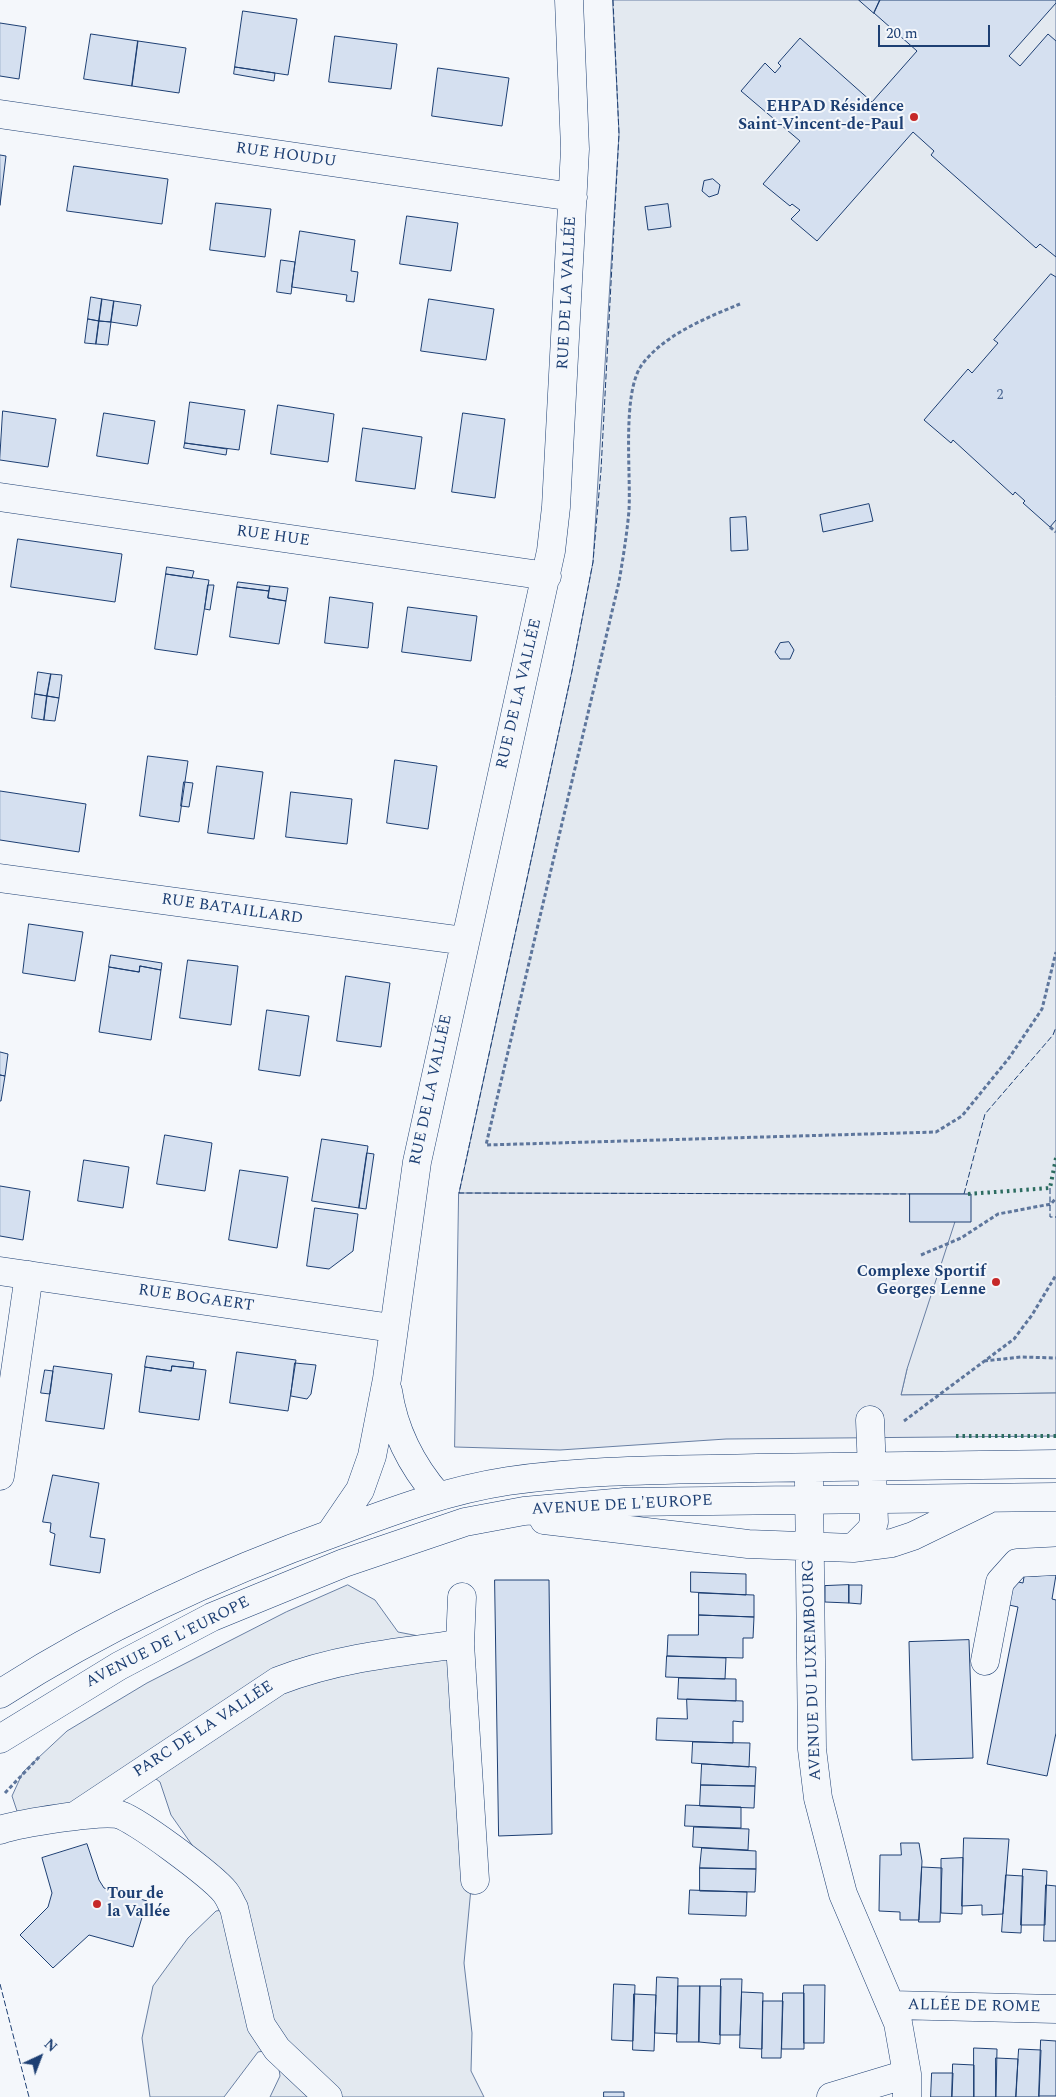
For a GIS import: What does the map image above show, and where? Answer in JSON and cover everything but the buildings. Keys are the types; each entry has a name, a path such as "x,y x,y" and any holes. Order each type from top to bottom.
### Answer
{"street":[{"name":"RUE DE LA VALLÉE","path":"330,1534 352,1503 366,1475 372,1456 387,1379 392,1328 417,1162 547,576 556,507 573,197 575,121 569,0"},
{"name":"RUE HOUDU","path":"0,114 573,197"},
{"name":"RUE HUE","path":"0,497 547,576"},
{"name":"RUE BATAILLARD","path":"0,878 465,941"},
{"name":"RUE BOGAERT","path":"0,1271 392,1328"},
{"path":"0,1476 29,1275"},
{"name":"RUE DE LA VALLÉE","path":"387,1379 393,1413 405,1447 421,1476 438,1496"},
{"path":"853,1548 871,1530 874,1522 870,1420"},
{"name":"AVENUE DE L'EUROPE","path":"0,1694 73,1650 146,1612 242,1568 330,1534 438,1496 506,1482 584,1472 1056,1464"},
{"name":"AVENUE DU LUXEMBOURG","path":"809,1467 812,1749 818,1798 843,1894 892,2005 903,2044 907,2086"},
{"path":"500,1515 748,1544 810,1548 853,1548 892,1543 913,1536 993,1497"},
{"name":"AVENUE DE L'EUROPE","path":"0,1739 118,1666 246,1602 406,1541 465,1522 500,1515 568,1506 625,1502 1056,1497"},
{"path":"985,1661 1000,1582 1017,1563 1056,1561"},
{"path":"462,1597 460,1644 475,1880"},
{"name":"PARC DE LA VALLÉE","path":"75,1816 278,1681 308,1669 343,1660 460,1644"},
{"name":"PARC DE LA VALLÉE","path":"0,1830 75,1816 118,1814 134,1821 212,1879 225,1892 234,1908 261,2025 276,2049 328,2097"},
{"name":"ALLÉE DE ROME","path":"892,2005 1056,2009"},
{"path":"831,2097 907,2086"}],"path":[{"path":"740,304 715,314 675,336 654,352 641,367 633,382 629,401 629,511 619,582 486,1145 936,1132 962,1116 1009,1058 1042,1009 1056,952"},
{"path":"1050,527 1056,532"},
{"path":"921,1255 961,1238 998,1214 1051,1204 1056,1198"},
{"path":"898,1426 1014,1339 1032,1315 1056,1274"},
{"path":"984,1361 1021,1357 1056,1358"},
{"path":"0,1800 23,1772 45,1751"}],"shaded area":[{"path":"613,0 1056,0 1056,1393 901,1395 907,1369 459,1193 572,671 593,562 619,134"},
{"path":"459,1193 964,1194 907,1369 901,1395 1056,1393 1056,1436 726,1439 560,1450 455,1447"},
{"path":"348,1585 375,1600 398,1632 460,1644 474,1856 464,1963 472,2033 471,2071 484,2097 270,2097 280,2076 276,2049 258,2052 224,2097 150,2097 142,2038 153,1986 188,1938 216,1911 234,1908 225,1892 171,1815 160,1782 144,1770 75,1816 18,1814 12,1796 23,1772 67,1731 147,1683 286,1612"}],"hedge":[{"path":"968,1194 1050,1188 1056,1158"},
{"path":"956,1436 1056,1436"}],"fence":[{"path":"613,0 619,134 601,470 593,562 572,671 459,1193 910,1194"},
{"path":"964,1194 985,1114 1053,1035 1056,1027"},
{"path":"1050,1188 1050,1217 1056,1217"},
{"path":"0,1984 29,2097"}],"place":[{"name":"EHPAD Résidence Saint-Vincent-de-Paul","path":"914,117"},
{"name":"Complexe Sportif Georges Lenne","path":"996,1282"},
{"name":"Tour de la Vallée","path":"97,1904"}]}
